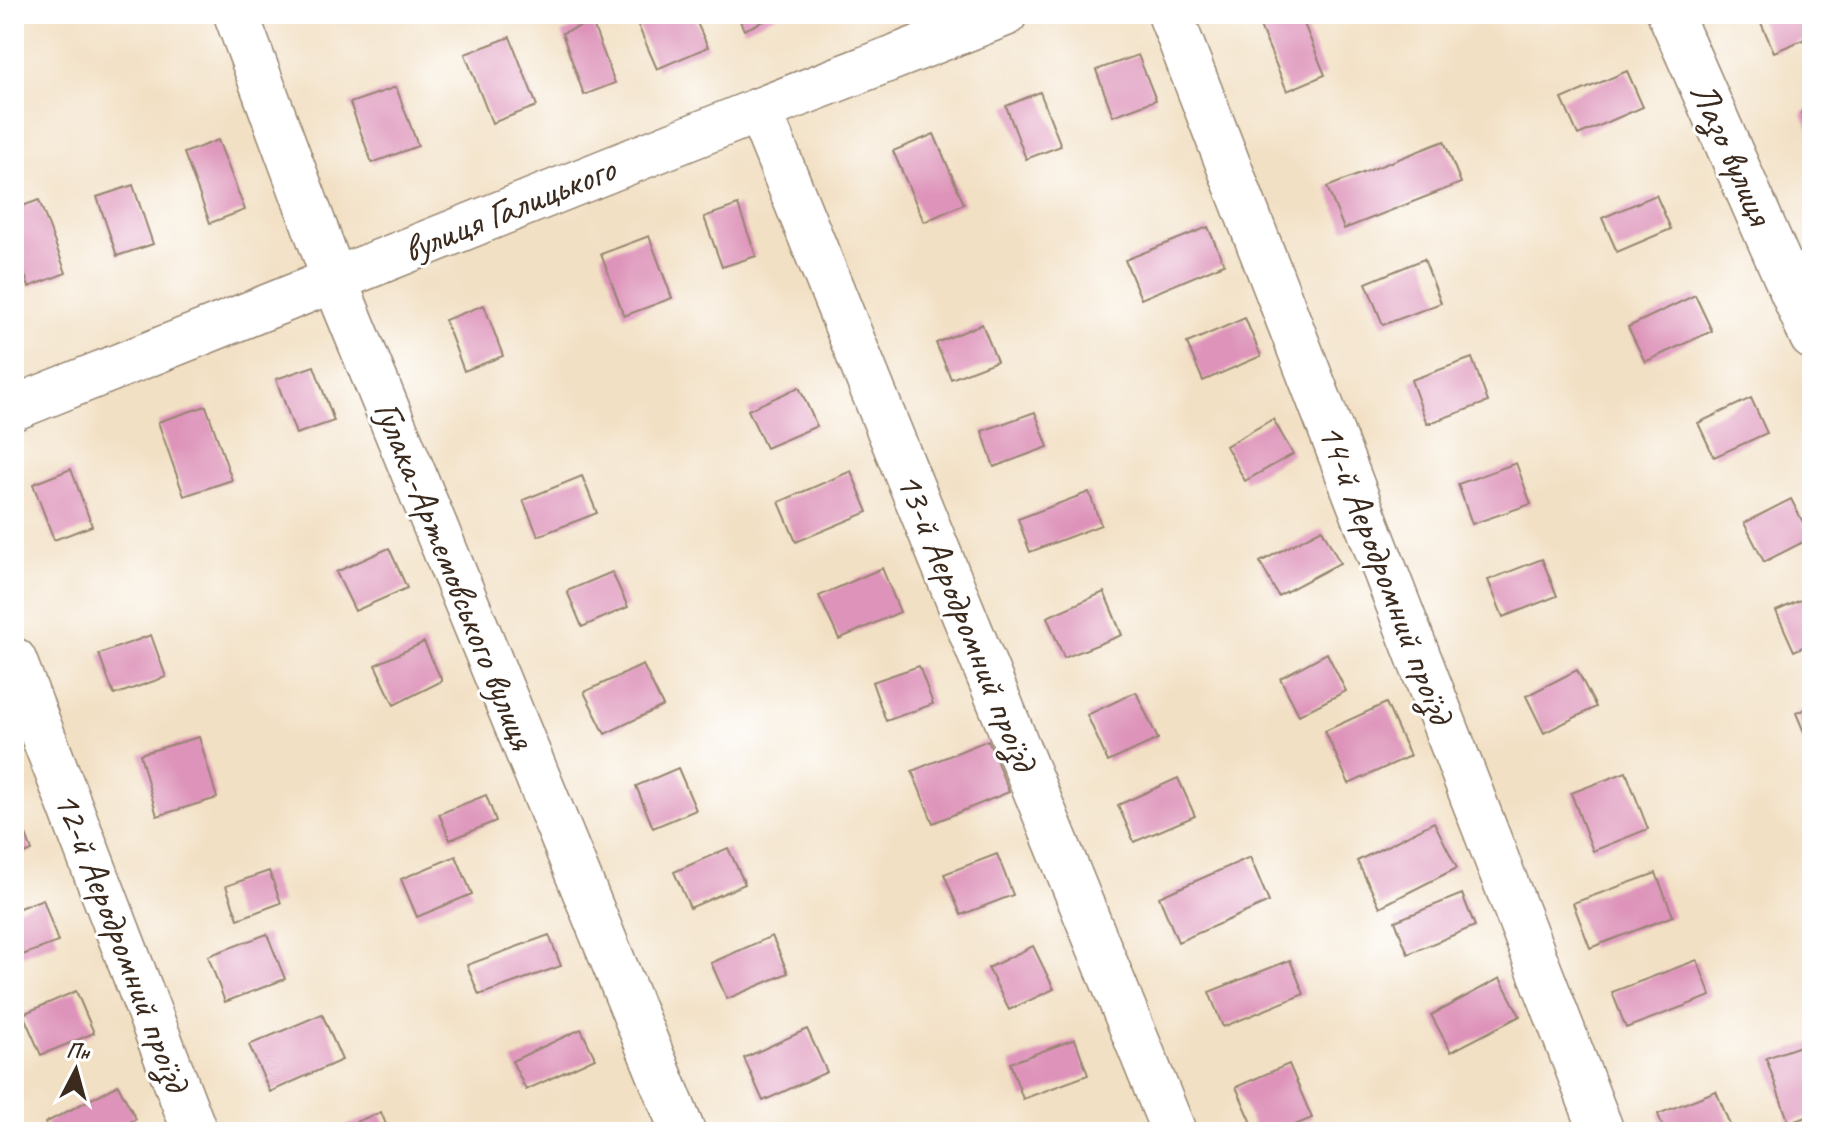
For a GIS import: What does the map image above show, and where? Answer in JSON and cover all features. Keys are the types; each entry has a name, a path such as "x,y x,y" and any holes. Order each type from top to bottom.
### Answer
{"street":[{"name":"Гулака-Артемовського вулиця","path":"236,14 334,279 683,1132"},
{"name":"вулиця Галицького","path":"14,408 1005,14"},
{"name":"14-й Аеродромний проїзд","path":"1170,14 1602,1132"},
{"name":"Лазо вулиця","path":"1670,14 1812,337"},
{"name":"13-й Аеродромний проїзд","path":"759,110 1174,1132"},
{"name":"12-й Аеродромний проїзд","path":"14,660 195,1132"}],"building":[{"path":"633,14 693,14 708,47 657,69"},
{"path":"737,14 780,14 744,30"},
{"path":"1255,14 1300,14 1325,75 1287,91"},
{"path":"1757,14 1812,14 1812,36 1774,52"},
{"path":"592,22 615,83 584,95 562,33"},
{"path":"510,37 537,106 492,123 465,54"},
{"path":"1138,55 1156,100 1113,116 1096,70"},
{"path":"1627,71 1643,107 1578,135 1562,99"},
{"path":"396,87 418,146 372,163 350,103"},
{"path":"1040,92 1061,146 1026,159 1006,106"},
{"path":"1812,107 1812,135 1801,113"},
{"path":"934,134 964,204 924,222 893,151"},
{"path":"218,140 245,210 210,223 184,153"},
{"path":"1444,141 1461,183 1344,229 1327,187"},
{"path":"133,185 153,244 117,256 97,197"},
{"path":"1656,195 1671,229 1617,252 1602,218"},
{"path":"39,200 66,273 29,287 14,245 14,209"},
{"path":"738,205 756,256 722,267 704,217"},
{"path":"1208,227 1224,264 1141,299 1125,260"},
{"path":"649,236 672,298 624,316 601,254"},
{"path":"1424,259 1441,303 1383,325 1366,283"},
{"path":"1695,295 1712,331 1645,362 1628,327"},
{"path":"484,305 503,356 464,371 445,320"},
{"path":"1245,318 1261,356 1203,381 1187,343"},
{"path":"982,324 997,361 951,379 936,343"},
{"path":"1472,358 1488,402 1427,424 1411,380"},
{"path":"314,366 334,421 296,434 276,379"},
{"path":"799,387 817,426 766,448 748,410"},
{"path":"1751,398 1767,433 1714,457 1698,423"},
{"path":"206,406 232,480 184,496 158,422"},
{"path":"1035,412 1048,447 994,467 982,431"},
{"path":"1273,419 1293,454 1245,481 1226,446"},
{"path":"1516,463 1531,504 1472,524 1458,484"},
{"path":"71,469 92,526 54,540 33,484"},
{"path":"851,471 868,512 796,542 779,502"},
{"path":"582,476 597,513 538,536 523,500"},
{"path":"1089,492 1101,525 1030,552 1018,519"},
{"path":"1791,499 1811,538 1764,562 1744,523"},
{"path":"1322,529 1340,563 1278,596 1260,562"},
{"path":"389,548 407,588 355,611 336,572"},
{"path":"1542,559 1557,596 1503,617 1488,580"},
{"path":"882,568 900,612 839,639 819,596"},
{"path":"612,572 628,607 582,627 567,591"},
{"path":"1104,592 1122,635 1064,658 1047,617"},
{"path":"1812,595 1812,643 1794,651 1776,611"},
{"path":"151,635 166,677 114,695 99,654"},
{"path":"424,642 442,681 394,705 375,665"},
{"path":"1327,653 1346,691 1299,715 1280,678"},
{"path":"643,665 663,706 605,734 584,692"},
{"path":"919,666 933,704 886,721 872,682"},
{"path":"1577,670 1596,707 1544,733 1526,696"},
{"path":"1136,692 1158,739 1108,762 1087,715"},
{"path":"1386,703 1410,756 1349,784 1325,731"},
{"path":"1812,706 1812,751 1796,713"},
{"path":"199,737 217,798 157,816 140,754"},
{"path":"988,740 1009,792 933,823 912,771"},
{"path":"678,768 696,810 653,828 636,786"},
{"path":"1626,772 1648,829 1593,851 1571,793"},
{"path":"1178,778 1195,816 1134,842 1118,805"},
{"path":"486,795 496,821 450,840 439,814"},
{"path":"14,803 32,851 14,858"},
{"path":"1434,822 1457,868 1380,907 1357,861"},
{"path":"728,848 745,884 690,908 674,872"},
{"path":"997,854 1013,895 961,915 944,874"},
{"path":"456,856 472,894 417,917 401,879"},
{"path":"1250,857 1269,902 1178,942 1159,897"},
{"path":"269,871 281,903 238,919 226,886"},
{"path":"1656,873 1673,916 1590,948 1573,903"},
{"path":"1462,894 1475,926 1408,954 1395,921"},
{"path":"43,899 58,942 14,958 14,910"},
{"path":"267,934 285,979 225,1002 208,956"},
{"path":"549,935 561,966 479,995 467,965"},
{"path":"772,936 788,973 727,999 711,963"},
{"path":"1033,946 1054,989 1009,1010 988,968"},
{"path":"1290,960 1304,994 1223,1027 1209,992"},
{"path":"1697,960 1711,996 1626,1028 1612,992"},
{"path":"1500,978 1520,1016 1451,1052 1431,1015"},
{"path":"76,991 94,1033 41,1055 23,1014"},
{"path":"322,1014 342,1060 270,1092 249,1045"},
{"path":"581,1029 595,1058 526,1090 512,1061"},
{"path":"807,1029 827,1072 763,1101 744,1058"},
{"path":"1075,1039 1088,1075 1023,1099 1010,1063"},
{"path":"1812,1042 1812,1115 1789,1123 1766,1058"},
{"path":"1289,1064 1312,1118 1278,1132 1256,1132 1236,1087"},
{"path":"118,1085 136,1119 112,1132 50,1132 45,1123"},
{"path":"1716,1091 1733,1132 1665,1132 1658,1114"},
{"path":"381,1112 389,1132 330,1132"}]}
